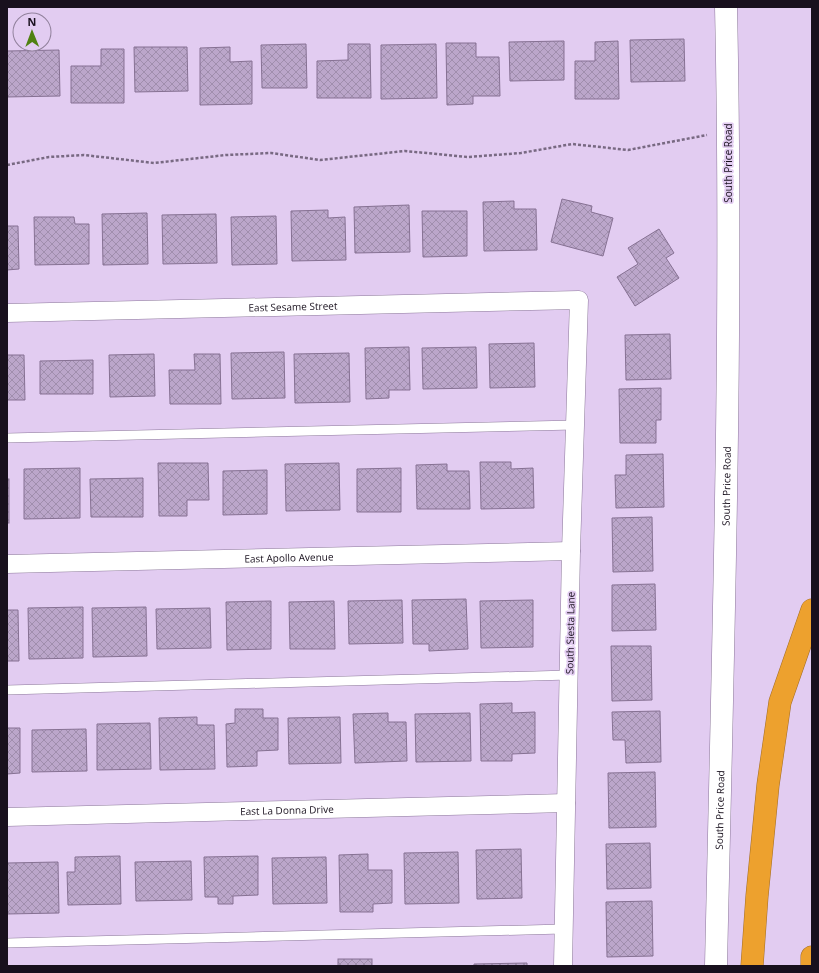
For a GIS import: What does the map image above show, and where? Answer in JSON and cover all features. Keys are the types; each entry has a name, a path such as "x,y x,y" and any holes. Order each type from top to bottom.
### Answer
{"highway":[{"path":"752,966 768,785 780,702 812,610"},
{"path":"812,957 812,966"}],"main road":[{"name":"South Price Road","path":"716,966 724,631 728,326 729,136 726,7"}],"street":[{"name":"East Sesame Street","path":"7,313 579,300"},
{"name":"South Siesta Lane","path":"563,966 571,551 579,300"},
{"name":"East Apollo Avenue","path":"7,564 571,551"},
{"name":"East La Donna Drive","path":"7,817 566,804"}],"lane":[{"path":"7,438 575,424"},
{"path":"7,690 569,675"},
{"path":"7,943 563,928"}],"path":[{"path":"7,165 49,157 84,155 154,163 226,155 271,152 320,160 405,151 468,157 521,153 572,144 628,150 704,135 729,136"}],"building":[{"path":"684,39 685,81 631,82 630,40"},
{"path":"564,41 564,80 510,81 509,42"},
{"path":"618,41 619,99 575,99 575,61 595,61 595,42"},
{"path":"446,43 476,43 476,57 499,57 500,96 473,96 473,104 447,105"},
{"path":"306,44 307,88 262,88 261,45"},
{"path":"348,44 370,44 371,98 317,98 317,61 348,60"},
{"path":"436,44 437,98 381,99 381,45"},
{"path":"134,47 187,47 188,91 135,92"},
{"path":"230,47 230,62 252,61 252,104 200,105 200,48"},
{"path":"101,49 124,49 124,103 71,103 71,66 101,66"},
{"path":"52,50 59,50 60,96 7,97 7,51 52,52"},
{"path":"562,199 592,206 591,212 613,218 603,256 551,242"},
{"path":"514,201 514,209 536,209 537,250 484,251 483,202"},
{"path":"409,205 410,252 355,253 354,207"},
{"path":"328,210 328,218 345,217 346,260 292,261 291,211"},
{"path":"422,211 467,211 467,256 423,257"},
{"path":"147,213 148,264 103,265 102,214"},
{"path":"216,214 217,263 163,264 162,215"},
{"path":"276,216 277,264 232,265 231,217"},
{"path":"34,217 74,217 75,224 89,224 89,264 35,265"},
{"path":"7,226 18,226 19,269 7,270"},
{"path":"659,229 674,253 666,258 679,278 635,306 617,277 638,264 628,248"},
{"path":"670,334 671,379 626,380 625,335"},
{"path":"534,343 535,387 490,388 489,344"},
{"path":"409,347 410,390 389,390 389,398 366,399 365,348"},
{"path":"476,347 477,388 423,389 422,348"},
{"path":"284,352 285,398 232,399 231,353"},
{"path":"349,353 350,402 295,403 294,354"},
{"path":"154,354 155,396 110,397 109,355"},
{"path":"194,354 220,354 221,404 170,404 169,370 195,370"},
{"path":"7,355 24,355 25,400 7,400"},
{"path":"93,360 93,394 40,394 40,361"},
{"path":"661,388 661,420 656,420 656,443 620,443 619,389"},
{"path":"663,454 664,507 616,508 615,475 626,475 626,455"},
{"path":"480,462 511,462 511,469 533,468 534,508 481,509"},
{"path":"158,463 208,463 209,500 187,500 187,516 159,516"},
{"path":"339,463 340,510 286,511 285,464"},
{"path":"447,464 447,471 469,471 470,509 417,509 416,465"},
{"path":"80,468 80,518 24,519 24,469"},
{"path":"401,468 401,512 357,512 357,469"},
{"path":"267,470 267,514 223,515 223,471"},
{"path":"143,478 143,517 91,517 90,479"},
{"path":"7,479 9,479 9,523 7,523"},
{"path":"652,517 653,571 613,572 612,518"},
{"path":"655,584 656,630 612,631 612,585"},
{"path":"466,599 468,649 429,651 429,644 413,644 412,600"},
{"path":"402,600 403,643 349,644 348,601"},
{"path":"533,600 533,647 481,648 480,601"},
{"path":"271,601 271,649 227,650 226,602"},
{"path":"334,601 335,649 290,649 289,602"},
{"path":"83,607 83,658 29,659 28,608"},
{"path":"146,607 147,656 93,657 92,608"},
{"path":"210,608 211,648 157,649 156,609"},
{"path":"7,610 18,610 19,661 7,661"},
{"path":"611,646 651,646 652,700 612,701"},
{"path":"512,703 512,713 535,712 535,753 512,754 512,761 481,761 480,704"},
{"path":"235,709 263,709 263,718 278,718 278,750 257,751 257,766 227,767 226,724 235,723"},
{"path":"660,711 661,762 626,763 625,740 613,740 612,712"},
{"path":"388,713 388,722 406,722 407,761 355,763 353,714"},
{"path":"470,713 471,761 416,762 415,714"},
{"path":"197,717 197,725 214,725 215,769 160,770 159,718"},
{"path":"340,717 341,763 289,764 288,718"},
{"path":"150,723 151,769 97,770 97,724"},
{"path":"7,728 20,728 20,773 7,774"},
{"path":"86,729 87,771 32,772 32,730"},
{"path":"655,772 656,827 609,828 608,773"},
{"path":"650,843 651,888 607,889 606,844"},
{"path":"521,849 522,898 477,899 476,850"},
{"path":"458,852 459,903 405,904 404,853"},
{"path":"368,854 368,870 392,870 392,903 373,904 373,912 340,912 339,855"},
{"path":"120,856 121,904 68,905 67,872 75,872 75,857"},
{"path":"258,856 258,895 233,896 233,904 218,904 218,897 205,897 204,857"},
{"path":"326,857 327,903 273,904 272,858"},
{"path":"191,861 192,900 136,901 135,862"},
{"path":"58,862 59,913 7,914 7,863"},
{"path":"652,901 653,956 607,957 606,902"},
{"path":"338,959 372,959 372,966 338,966"},
{"path":"527,963 527,966 474,966 474,964"}]}
